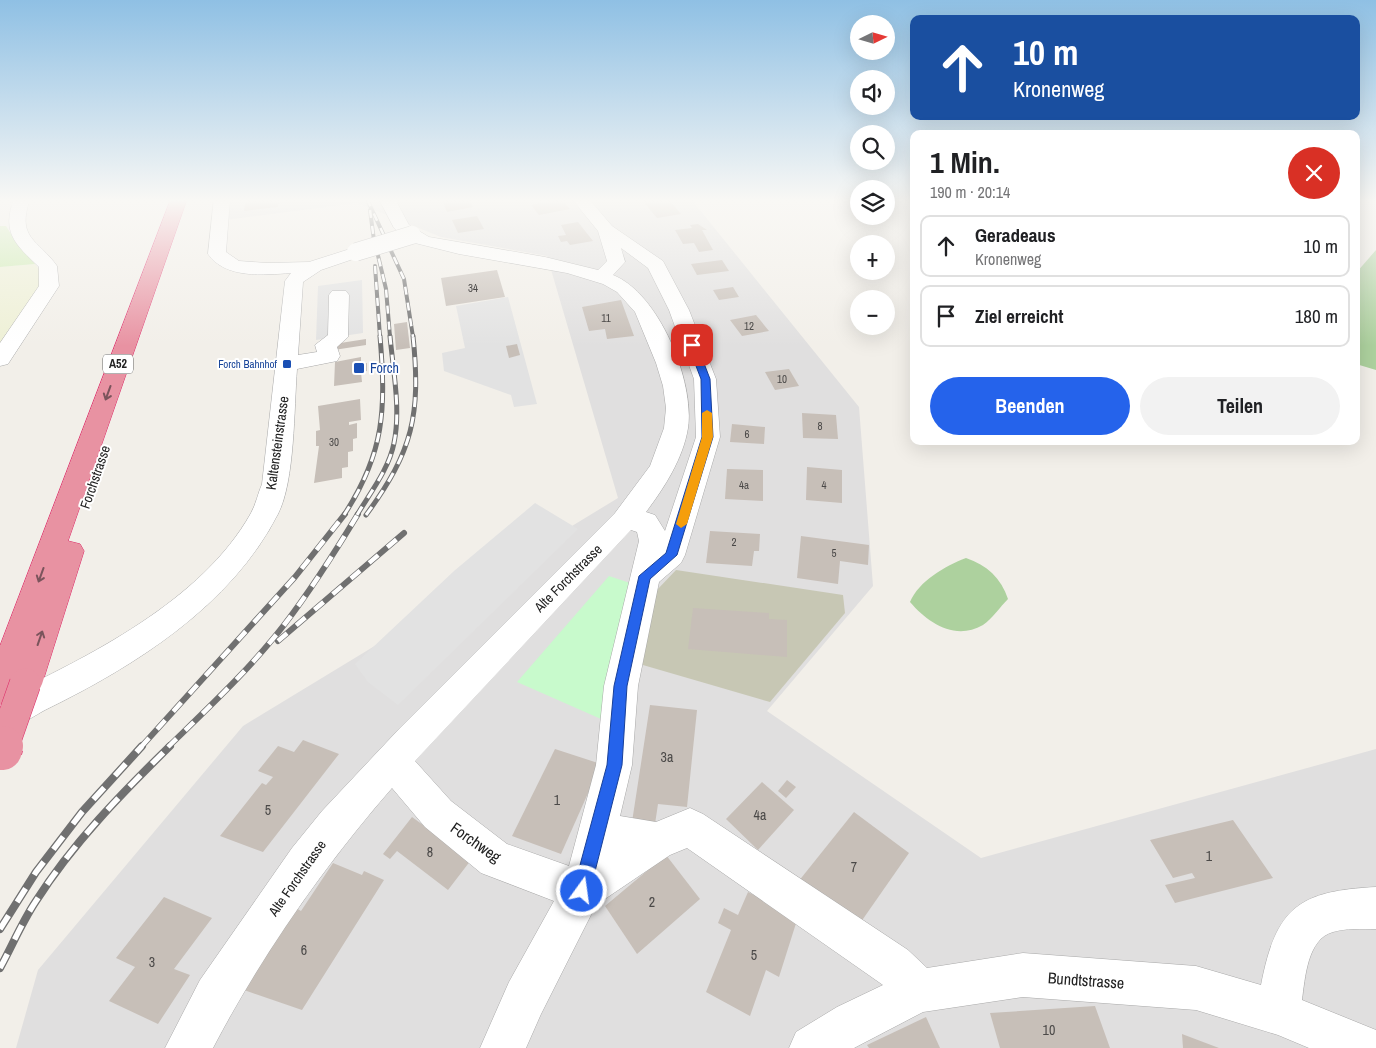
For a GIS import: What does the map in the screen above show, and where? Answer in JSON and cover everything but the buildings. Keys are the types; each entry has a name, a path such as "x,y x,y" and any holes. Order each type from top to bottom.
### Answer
{"highway":[{"name":"Forchstrasse","path":"1,753 12,687 162,248"},
{"name":"Forchstrasse","path":"12,687 172,248"}],"street":[{"path":"0,359 49,286 48,266 30,248"},
{"path":"218,248 217,254 234,266 267,269 311,267"},
{"name":"Kaltensteinstrasse","path":"0,716 104,662 152,630 214,578 241,547 265,512 274,484 293,287 299,275 311,267 369,248"},
{"name":"Alte Forchstrasse","path":"188,1048 216,996 306,862 335,824 392,762 625,520 652,486 668,459 676,433 678,411 672,373 648,317 625,288 600,277 574,269 458,248"},
{"path":"600,277 616,262 612,248"},
{"path":"632,248 656,265 679,310 705,379 708,437 671,555 645,576"},
{"path":"287,364 329,356 326,345 338,337 339,295"},
{"path":"503,1048 525,998 582,891 614,765 621,686 653,541 651,530 645,522 625,520"},
{"name":"Forchweg","path":"392,762 438,814 495,859 582,891"},
{"path":"598,827 624,837 673,834 893,966 920,991"},
{"path":"582,891 673,834"},
{"path":"1278,1013 1289,951 1308,922 1330,912 1376,908"},
{"name":"Bundtstrasse","path":"812,1048 853,1023 920,991 1023,975 1196,988 1278,1013 1365,1048"}],"shaded area":[{"path":"502,248 731,248 859,407 873,586 767,711 981,858 1376,749 1376,1048 16,1048 38,970 243,726 618,498 547,256"},
{"path":"35,264 40,271 41,285 0,347 0,267"},
{"path":"362,280 363,333 316,340 318,286"},
{"path":"508,297 537,404 514,407 511,395 444,371 442,353 465,348 456,306"},
{"path":"535,503 578,529 398,705 368,682 355,664 454,571"},
{"path":"676,570 843,595 845,613 770,702 636,663 656,591"}],"green space":[{"path":"0,248 20,248 35,264 0,267"},
{"path":"1376,250 1376,370 1360,365 1360,268"},
{"path":"966,558 980,564 992,573 1005,591 1008,599 983,625 962,631 952,630 934,623 925,617 910,602 914,594 926,581 950,565"},
{"path":"609,576 630,583 601,719 517,682"}],"railway":[{"path":"376,248 386,289 390,337"},
{"path":"390,248 404,279 413,337"},
{"path":"375,266 380,337"},
{"path":"344,515 368,471 380,429 383,386 380,336"},
{"path":"357,515 384,471 394,443 397,403 390,336"},
{"path":"366,515 394,471 404,451 410,431 416,388 413,336"},
{"path":"141,747 295,577 345,514"},
{"path":"168,747 228,688 271,641 313,585 358,514"},
{"path":"278,641 404,533"},
{"path":"0,929 36,872 82,812 142,746"},
{"path":"0,968 31,909 66,859 116,801 170,746"}],"slow traffic":[{"path":"681,524 708,437 707,413"}],"place":[{"name":"Forch Bahnhof","path":"287,364"},
{"name":"Forch","path":"359,368"}],"route":[{"path":"582,891 614,765 621,686 645,576 671,555 708,437 705,379 692,345"}]}
